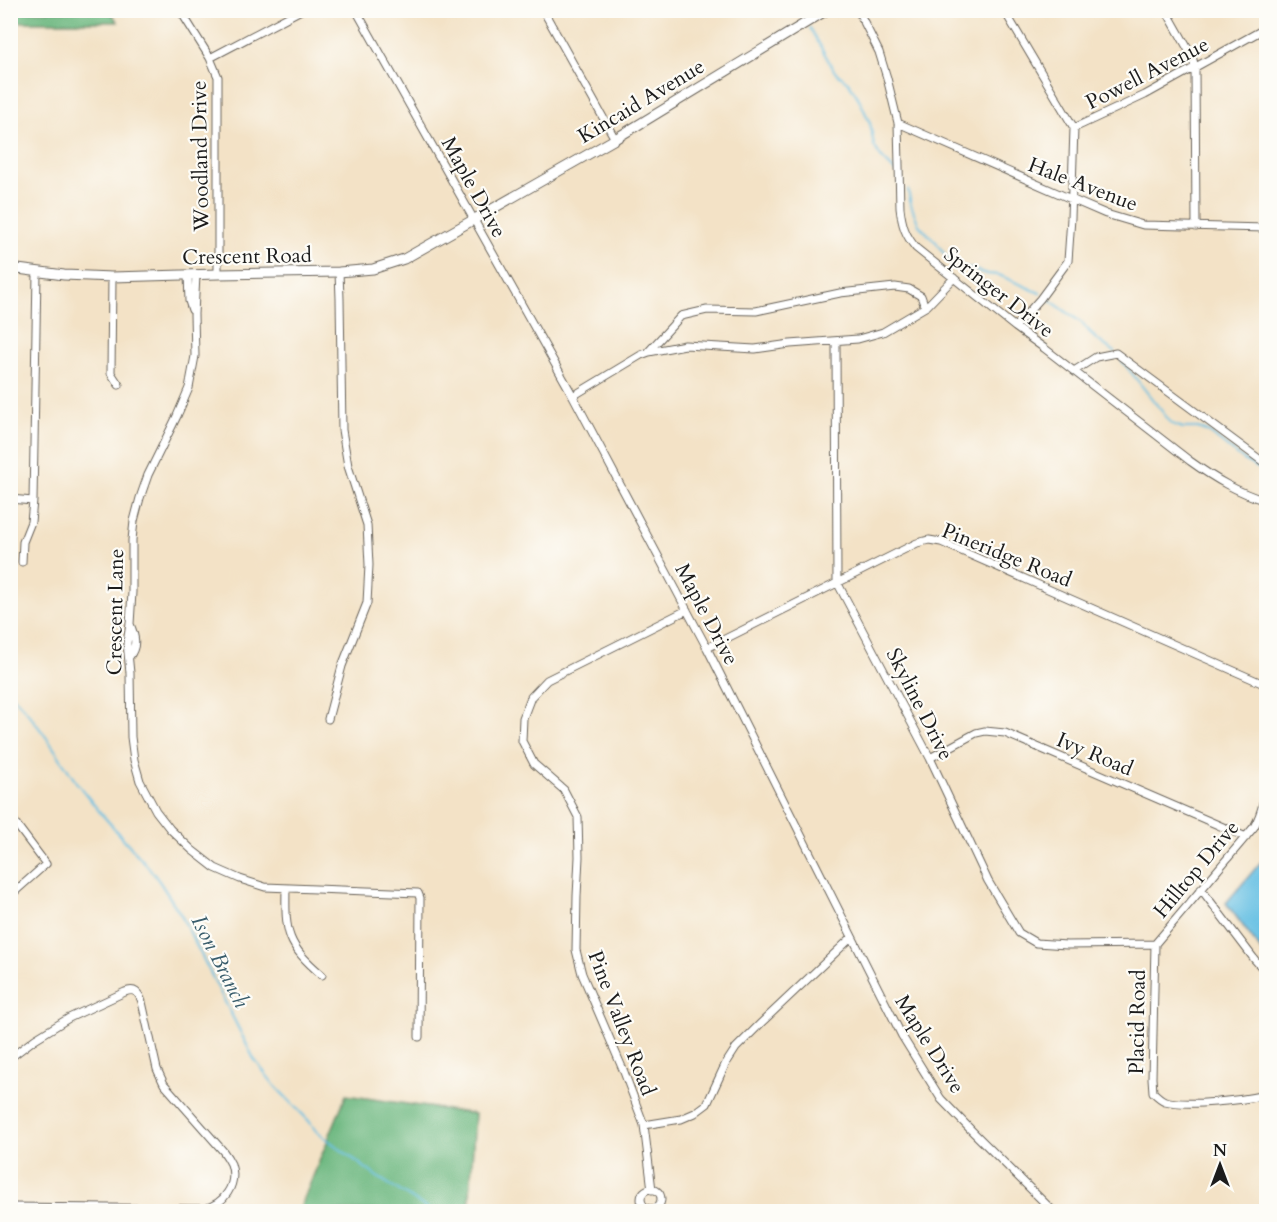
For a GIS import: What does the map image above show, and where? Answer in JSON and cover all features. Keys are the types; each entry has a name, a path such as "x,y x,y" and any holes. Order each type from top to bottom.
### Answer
{"street":[{"name":"Woodland Drive","path":"180,10 210,58 218,77 218,274"},
{"path":"210,58 301,10"},
{"name":"Maple Drive","path":"356,10 573,396 687,610 902,1036 941,1099 1054,1212"},
{"path":"543,10 615,139"},
{"name":"Kincaid Avenue","path":"473,220 615,139 827,10"},
{"name":"Springer Drive","path":"858,10 879,52 897,123 900,208 904,230 909,240 1015,327 1210,476 1232,489 1266,501"},
{"path":"1004,10 1074,128 1068,261 1040,299 1015,327"},
{"path":"1166,10 1192,56 1195,68 1196,227"},
{"name":"Powell Avenue","path":"1074,128 1145,95 1266,28"},
{"name":"Hale Avenue","path":"897,123 1106,214 1143,225 1266,228"},
{"name":"Crescent Road","path":"10,268 37,273 112,278 339,272 373,269 404,259 473,220"},
{"path":"328,719 342,666 367,603 369,565 367,525 348,466 342,430 339,272"},
{"path":"22,562 23,542 31,522 33,501 37,273"},
{"name":"Crescent Lane","path":"192,275 189,301 195,319 195,356 189,387 148,475 134,521 132,540 132,592 127,643 130,737 140,781 156,811 177,836 215,868 240,879 265,887 414,891 418,893 420,898 420,1037"},
{"path":"112,278 111,373 119,385"},
{"path":"573,396 649,352 685,345 754,349 858,339 883,332 925,307 954,278"},
{"path":"649,352 681,316 707,310 756,311 840,293 895,287 921,296 925,307"},
{"name":"Skyline Drive","path":"836,341 837,582 930,758 988,881 1019,933 1036,943 1155,944"},
{"path":"1074,371 1096,357 1116,353 1266,464"},
{"path":"10,499 33,501"},
{"name":"Pineridge Road","path":"707,648 917,543 929,540 941,542 1266,685"},
{"name":"Pine Valley Road","path":"687,610 547,680 531,697 523,718 522,741 534,764 564,790 578,817 576,950 582,974 644,1125 681,1119 707,1104 725,1065 736,1048 852,937"},
{"name":"Ivy Road","path":"930,758 976,733 985,731 1005,733 1246,837"},
{"name":"Hilltop Drive","path":"1155,944 1246,837 1260,815 1266,778"},
{"path":"10,816 46,864 10,896"},
{"path":"286,888 285,912 288,932 295,948 304,960 322,975"},
{"path":"1201,889 1266,972"},
{"name":"Placid Road","path":"1155,944 1153,1092 1162,1100 1176,1103 1233,1100 1266,1095"},
{"path":"10,1058 69,1018 130,990 137,993 142,1002 157,1069 164,1084 223,1151 230,1162 233,1178 232,1185 222,1200 211,1207 194,1210 10,1207"},
{"path":"644,1125 652,1190"}],"green space":[{"path":"10,11 110,11 118,22 11,22"},
{"path":"346,1095 475,1114 469,1211 299,1211"}],"water":[{"path":"1266,856 1266,957 1226,903"}],"waterway":[{"path":"802,10 807,17"},
{"path":"810,28 835,72 849,83 859,99 870,123 874,146 896,172"},
{"path":"908,190 919,225 945,255 958,265 987,274 999,275 1040,293"},
{"path":"1047,298 1082,323 1095,338 1114,352"},
{"path":"1122,361 1172,424 1183,428 1198,428 1210,433 1245,461 1266,472"},
{"name":"Ison Branch","path":"10,693 49,741 76,782 159,881 181,915 254,1059 275,1086 316,1131 376,1176 433,1212"}]}
